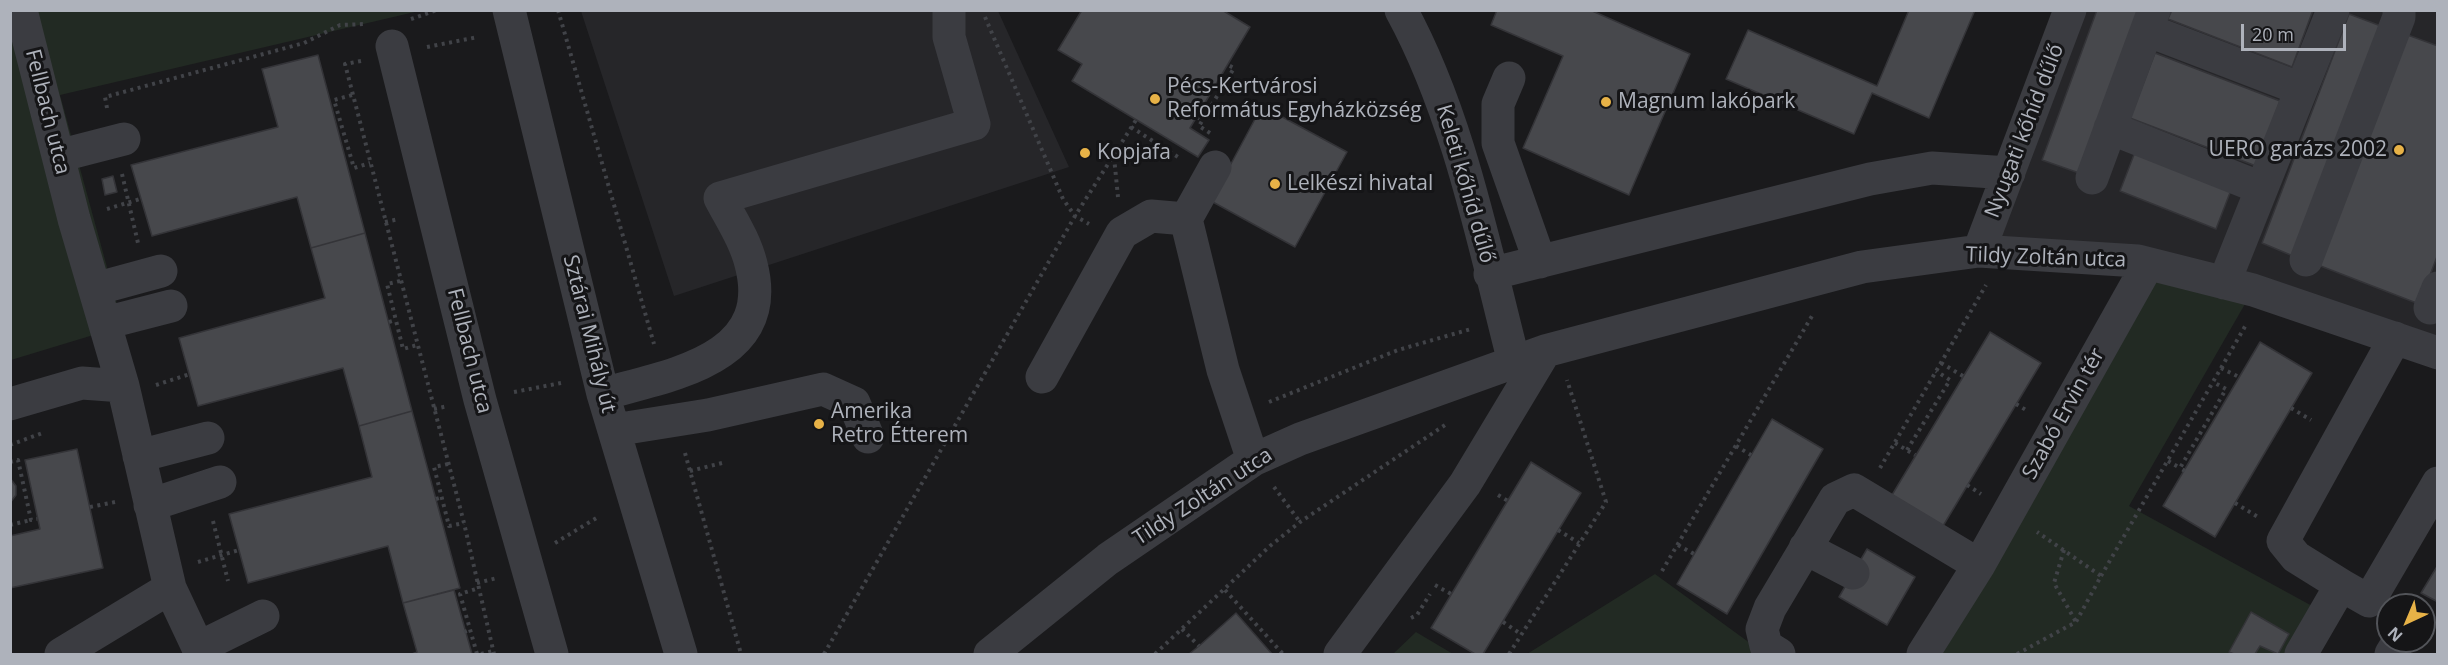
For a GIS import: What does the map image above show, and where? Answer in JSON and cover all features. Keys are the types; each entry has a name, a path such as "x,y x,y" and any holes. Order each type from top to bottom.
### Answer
{"street":[{"name":"Fellbach utca","path":"21,10 58,156 123,386 170,588 200,651"},
{"name":"Sztárai Mihály út","path":"509,10 603,394 681,654"},
{"path":"603,394 664,377 708,361 729,347 741,335 751,317 755,286 752,264 744,243 720,198 974,124 949,38 949,10"},
{"name":"Keleti kőhíd dűlő","path":"1401,10 1420,45 1448,118 1514,362"},
{"name":"Nyugati kőhíd dűlő","path":"1978,267 2009,173 2070,10"},
{"path":"2224,283 2333,10"},
{"path":"2306,260 2399,17 2399,10"},
{"path":"2092,178 2150,20 2301,89"},
{"name":"Fellbach utca","path":"390,36 480,399 552,654"},
{"path":"1509,78 1498,104 1498,143 1540,262"},
{"path":"2110,128 2261,188"},
{"path":"58,156 119,140"},
{"path":"1206,155 1186,219 1223,370 1253,460"},
{"path":"1490,274 1870,179 1932,168 2009,173"},
{"path":"1042,377 1122,233 1152,216 1186,219"},
{"name":"Tildy Zoltán utca","path":"990,654 1108,559 1253,460 1300,439 1545,351 1862,267 2148,264 2253,290 2438,353"},
{"name":"Szabó Ervin tér","path":"1923,654 1979,565 2148,264"},
{"path":"95,289 154,273"},
{"path":"105,324 171,306"},
{"path":"2366,599 2296,557 2283,541 2395,338"},
{"path":"1340,654 1465,484 1545,351"},
{"path":"10,404 82,383 123,386"},
{"path":"614,430 675,421 823,389 854,403 868,437"},
{"path":"139,456 208,438"},
{"path":"150,505 220,482"},
{"path":"2301,654 2366,599 2438,483"},
{"path":"1779,654 1766,646 1762,629 1770,608 1835,499 1854,490 1979,565"},
{"path":"1806,548 1853,573"},
{"path":"61,654 97,630 170,588"},
{"path":"200,651 263,616"}],"path":[{"path":"437,10 345,64 464,523 494,653 479,654 460,594 478,588"},
{"path":"558,10 664,377"},
{"path":"983,10 1063,199 1075,216"},
{"path":"154,273 129,203 119,140 105,97 304,43 340,25 390,36 478,37"},
{"path":"1206,155 1198,126 1234,68 1228,64"},
{"path":"352,95 334,100 344,143 354,168 370,163"},
{"path":"1197,117 1202,120"},
{"path":"824,654 1075,216 1136,120"},
{"path":"1131,128 1206,155"},
{"path":"129,203 140,199"},
{"path":"1864,496 1988,281 1978,267"},
{"path":"400,280 387,284 403,348 417,345"},
{"path":"1662,571 1816,310"},
{"path":"389,322 396,320"},
{"path":"1238,415 1398,350 1503,320"},
{"path":"2017,654 2076,622 2248,320"},
{"path":"1941,363 1963,376"},
{"path":"2221,368 2239,377"},
{"path":"1908,450 1950,380 1936,371"},
{"path":"1509,654 1606,502 1566,376 1560,385"},
{"path":"2167,461 2182,470 2226,389 2213,382"},
{"path":"2291,408 2313,421"},
{"path":"1155,654 1270,546 1300,522 1454,420"},
{"path":"675,421 741,654"},
{"path":"1894,443 1915,455"},
{"path":"1736,446 1751,455"},
{"path":"10,462 18,460 31,520"},
{"path":"1253,460 1300,522"},
{"path":"690,471 722,463"},
{"path":"448,464 434,467 449,526 464,523"},
{"path":"436,499 442,497"},
{"path":"2235,503 2258,517"},
{"path":"2008,512 2101,576"},
{"path":"526,560 598,517"},
{"path":"10,525 38,519"},
{"path":"213,521 228,581"},
{"path":"1558,530 1579,543"},
{"path":"1678,545 1694,554"},
{"path":"222,555 239,550"},
{"path":"2064,550 2054,583 2076,622"},
{"path":"1403,622 1417,615 1441,576"},
{"path":"1435,585 1451,594"},
{"path":"1225,590 1282,654"},
{"path":"1503,622 1521,634"},
{"path":"1182,629 1199,646"},
{"path":"464,632 470,630"}],"shaded area":[{"path":"11,11 419,11 60,95 123,326 11,360"},
{"path":"581,11 998,11 1069,167 674,296"},
{"path":"2070,11 2437,11 2437,353 2253,290 1979,251"},
{"path":"2148,264 2253,290 2129,506 2325,613 2301,654 1923,654"},
{"path":"1655,574 1765,654 1527,654"},
{"path":"1416,632 1453,654 1393,654"}],"building":[{"name":"Pécs-Kertvárosi Református Egyházközség","path":"1082,10 1222,10 1250,27 1190,128 1209,140 1198,157 1072,81 1082,64 1058,50"},
{"name":"Magnum lakópark","path":"1497,10 1590,10 1690,54 1629,195 1523,148 1563,56 1491,25"},
{"name":"Magnum lakópark","path":"1909,10 1975,10 1929,118 1872,93 1854,134 1726,79 1748,30 1877,86"},
{"path":"2097,10 2138,10 2079,173 2042,160"},
{"path":"2172,10 2313,10 2292,67 2168,19"},
{"path":"2349,14 2381,26 2293,256 2262,243"},
{"name":"UERO garázs 2002","path":"2405,34 2438,46 2438,254 2419,304 2318,265"},
{"path":"2155,53 2280,101 2256,166 2130,118"},
{"path":"318,55 365,233 311,248 297,197 152,236 131,165 278,127 262,69"},
{"name":"Lelkészi hivatal","path":"1262,106 1347,152 1295,247 1211,201"},
{"path":"2135,152 2231,190 2216,229 2120,191"},
{"path":"113,176 117,192 105,195 102,179"},
{"path":"365,233 412,411 359,426 343,368 198,406 179,338 325,298 311,248"},
{"path":"1990,332 2041,363 1943,526 1892,495"},
{"path":"2260,342 2312,373 2215,537 2163,506"},
{"path":"412,411 460,588 403,603 388,546 248,583 229,514 372,477 359,426"},
{"path":"1772,419 1823,449 1727,614 1677,584"},
{"path":"77,449 103,568 10,588 10,536 40,529 25,460"},
{"path":"1531,462 1581,493 1483,654 1475,654 1431,628"},
{"path":"10,478 16,486 16,495 10,503"},
{"path":"1867,549 1915,577 1887,625 1839,597"},
{"path":"2438,565 2438,602 2436,593 2421,593"},
{"path":"454,590 472,654 412,654 417,652 403,603"},
{"path":"2251,612 2289,634 2278,654 2260,646 2255,654 2229,652"},
{"path":"1236,613 1272,654 1189,654 1199,646"}],"place":[{"name":"Pécs-Kertvárosi Református Egyházközség","path":"1155,99"},
{"name":"Magnum lakópark","path":"1606,102"},
{"name":"UERO garázs 2002","path":"2399,150"},
{"name":"Kopjafa","path":"1085,153"},
{"name":"Lelkészi hivatal","path":"1275,184"},
{"name":"Amerika Retro Étterem","path":"819,424"}]}
